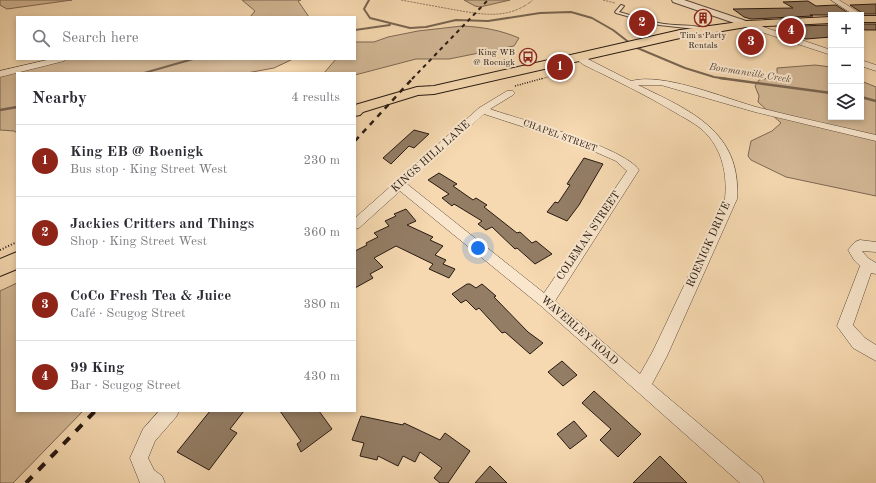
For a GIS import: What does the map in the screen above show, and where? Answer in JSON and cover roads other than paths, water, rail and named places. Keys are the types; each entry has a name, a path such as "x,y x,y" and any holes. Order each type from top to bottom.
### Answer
{"main road":[{"path":"356,111 358,109 417,91 434,90 580,59 680,34 746,24 828,20"},
{"path":"356,116 424,97 434,90"},
{"path":"0,268 16,260"}],"street":[{"path":"676,0 828,52"},
{"path":"834,0 854,12"},
{"name":"ROENIGK DRIVE","path":"580,59 666,102 713,135 725,154 731,176 731,199 659,356 642,386"},
{"path":"0,74 57,60"},
{"path":"864,64 876,68"},
{"path":"630,84 641,81 662,82 758,110 876,138"},
{"name":"KINGS HILL LANE","path":"356,224 482,110 510,93"},
{"name":"CHAPEL STREET","path":"482,110 586,144 620,159 633,170"},
{"name":"COLEMAN STREET","path":"546,302 633,170"},
{"name":"WAVERLEY ROAD","path":"400,185 546,302 754,483"},
{"path":"876,247 860,245 855,250 858,257 871,267 846,326 859,343 876,354"},
{"path":"155,483 147,477 139,458 149,435 169,412"}],"lane":[{"path":"622,6 617,12 643,20 660,24 692,26 709,30"}],"waterway":[{"name":"Bowmanville Creek","path":"369,0 364,9 370,18 410,28 426,27 456,20 488,21 540,13 571,12 592,18 613,30 635,47 685,68 724,79"},
{"path":"356,30 390,25"},
{"path":"148,72 190,60"},
{"name":"Bowmanville Creek","path":"720,78 724,79"},
{"name":"Bowmanville Creek","path":"724,79 828,93"},
{"name":"Bowmanville Creek","path":"864,98 876,101"},
{"path":"0,110 16,107"}],"railway":[{"path":"412,79 488,0"},
{"path":"356,140 413,78"},
{"path":"26,483 94,412"}],"place":[{"name":"Tim's Party Rentals","path":"703,18"},
{"name":"Jackies Critters and Things","path":"642,23"},
{"name":"99 King","path":"791,31"},
{"name":"CoCo Fresh Tea & Juice","path":"751,42"},
{"name":"King WB @ Roenigk","path":"528,57"},
{"name":"King EB @ Roenigk","path":"560,67"}]}
